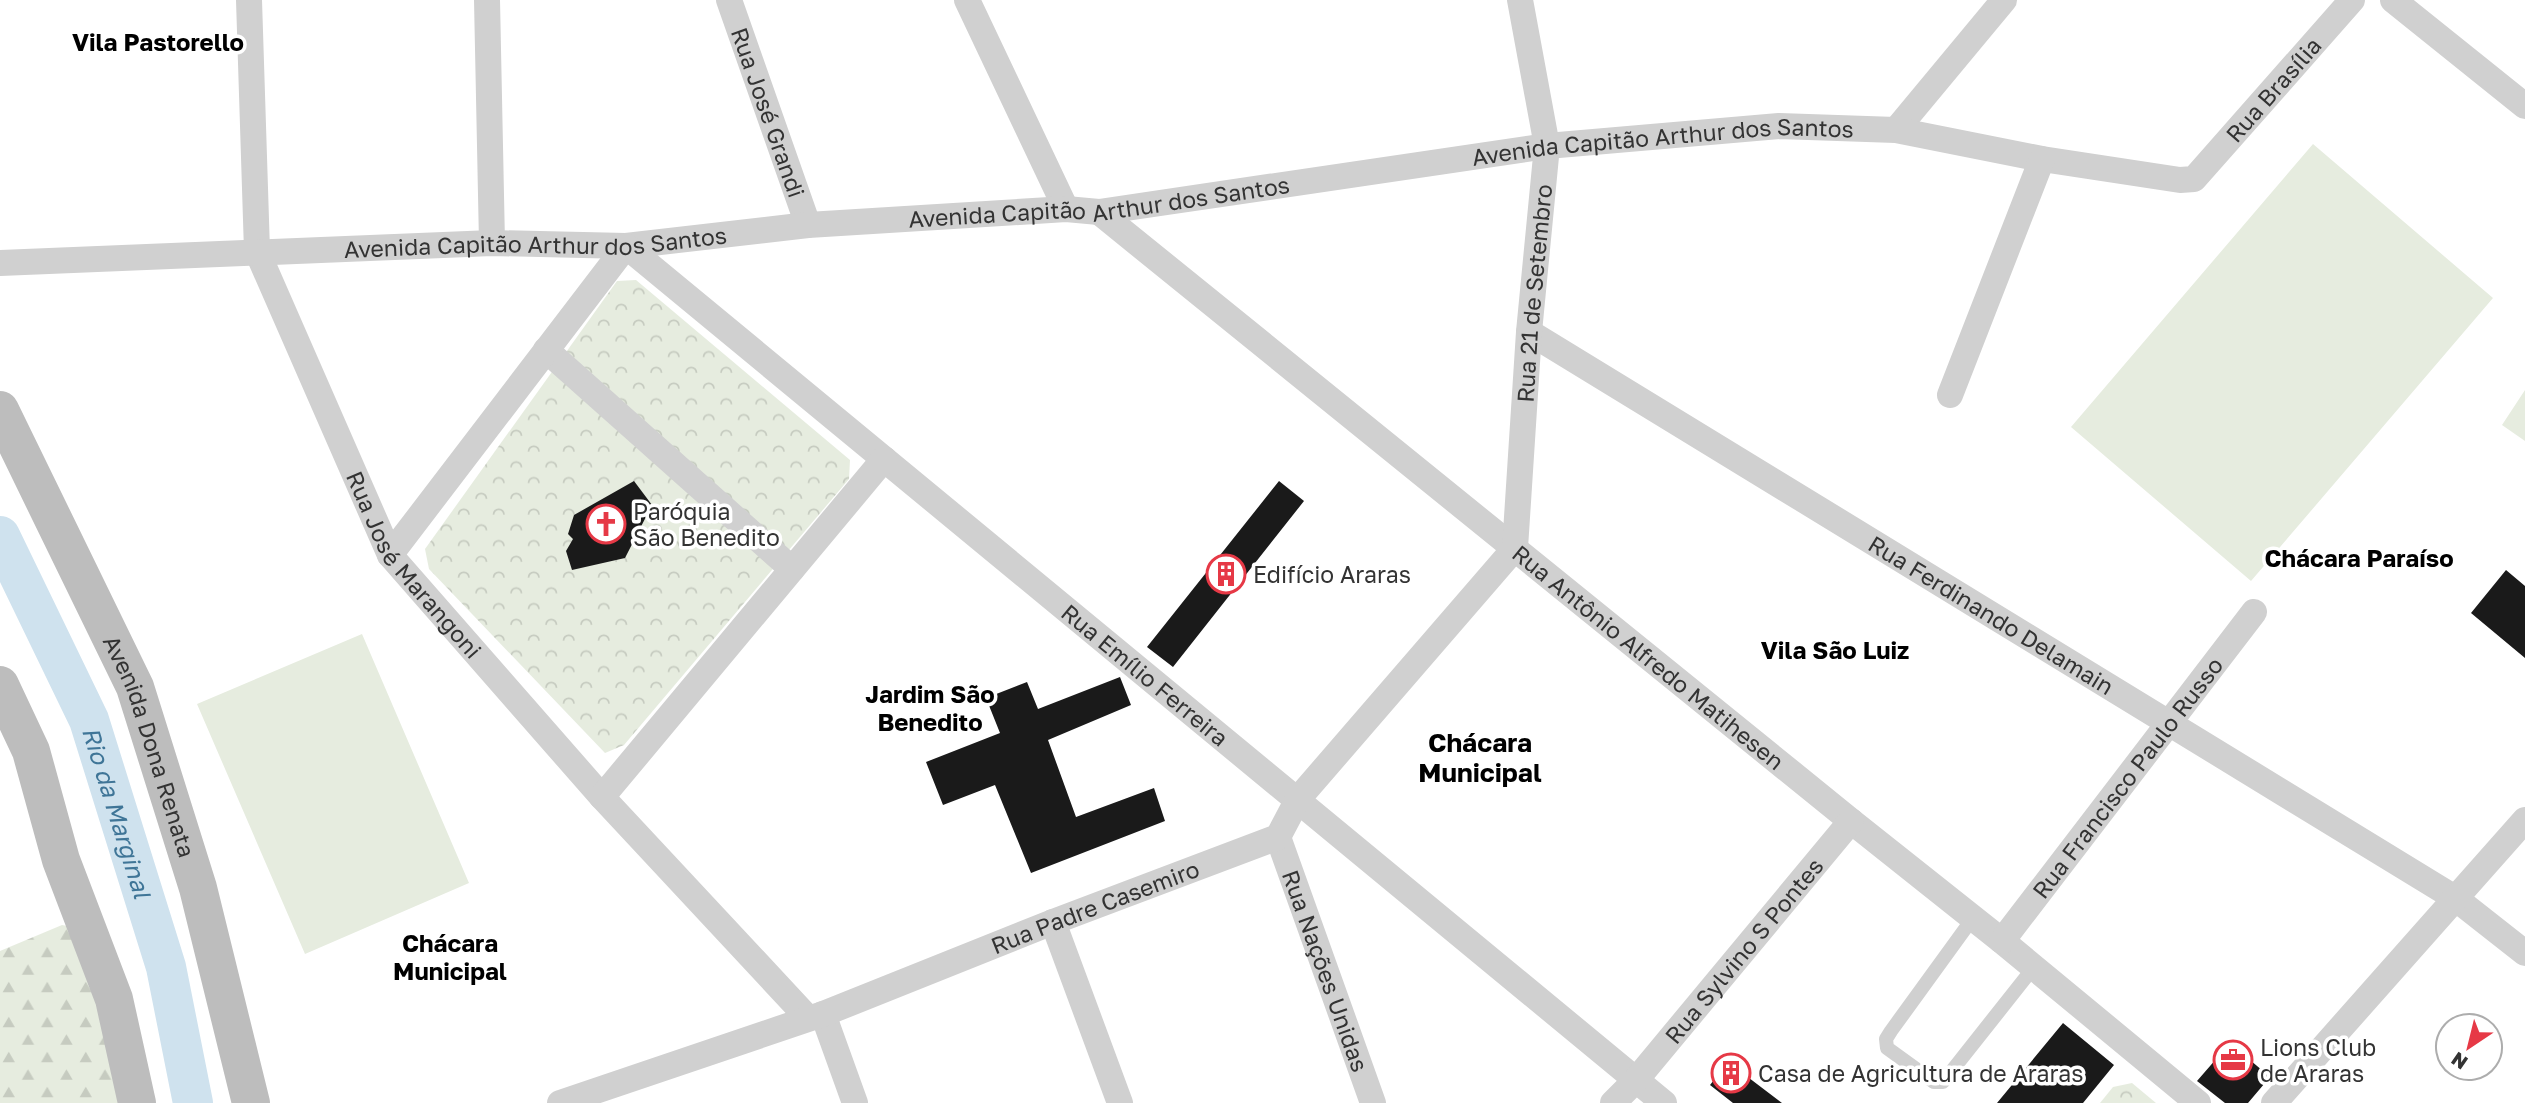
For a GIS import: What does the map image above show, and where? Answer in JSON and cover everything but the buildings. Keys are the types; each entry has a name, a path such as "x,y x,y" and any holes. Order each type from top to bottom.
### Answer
{"main road":[{"name":"Avenida Dona Renata","path":"0,410 135,687 198,888 251,1103"},
{"path":"0,685 31,751 61,860 114,999 137,1103"}],"street":[{"name":"Rua José Marangoni","path":"248,0 257,251 390,555 602,797 815,1016"},
{"path":"487,0 492,243"},
{"name":"Rua José Grandi","path":"729,0 808,225"},
{"path":"967,0 1066,209"},
{"name":"Rua 21 de Setembro","path":"1515,548 1530,332 1547,146 1520,0"},
{"path":"1896,130 2004,0"},
{"name":"Rua Brasília","path":"2194,179 2352,0"},
{"path":"2393,0 2525,106"},
{"name":"Avenida Capitão Arthur dos Santos","path":"0,263 492,243 626,246 808,225 1066,209 1098,212 1547,146 1779,126 1896,130 2042,159 2180,180 2194,179"},
{"path":"1950,396 2042,159"},
{"name":"Rua Antônio Alfredo Matihesen","path":"1098,212 2002,941 2198,1103"},
{"path":"390,555 626,246"},
{"name":"Rua Emílio Ferreira","path":"626,246 1664,1103"},
{"name":"Rua Ferdinando Delamain","path":"1530,332 2455,898 2525,953"},
{"path":"546,350 792,569"},
{"path":"602,797 884,459"},
{"path":"1278,837 1298,799 1515,548"},
{"name":"Rua Francisco Paulo Russo","path":"2002,941 2253,612"},
{"path":"2274,1103 2525,820"},
{"name":"Rua Sylvino S Pontes","path":"1613,1103 1636,1080 1851,821"},
{"name":"Rua Padre Casemiro","path":"560,1103 599,1097 1278,837"},
{"name":"Rua Nações Unidas","path":"1278,837 1373,1103"},
{"path":"1053,922 1120,1103"},
{"path":"815,1016 855,1103"}],"lane":[{"path":"1973,918 1891,1031 1886,1039 1887,1048 1934,1082 1943,1082 2034,967"}],"green space":[{"path":"2313,144 2493,298 2251,581 2071,427"},
{"path":"636,280 850,460 849,479 624,745 605,753 429,569 425,549 617,281"},
{"path":"2525,390 2525,441 2502,425"},
{"path":"362,634 469,883 305,954 197,704"},
{"path":"62,925 78,928 121,1103 0,1103 0,951"},
{"path":"2132,1083 2156,1103 2100,1103 2113,1087"}],"waterway":[{"name":"Rio da Marginal","path":"0,536 89,720 166,967 193,1103"}],"place":[{"name":"Paróquia São Benedito","path":"606,524"},
{"name":"Edifício Araras","path":"1226,574"},
{"name":"Lions Club de Araras","path":"2233,1060"},
{"name":"Casa de Agricultura de Araras","path":"1731,1073"}],"district":[{"name":"Vila Pastorello","path":"158,41"},
{"name":"Chácara Paraíso","path":"2359,557"},
{"name":"Vila São Luiz","path":"1835,649"},
{"name":"Jardim São Benedito","path":"930,707"},
{"name":"Chácara Municipal","path":"1480,757"},
{"name":"Chácara Municipal","path":"450,956"}]}
